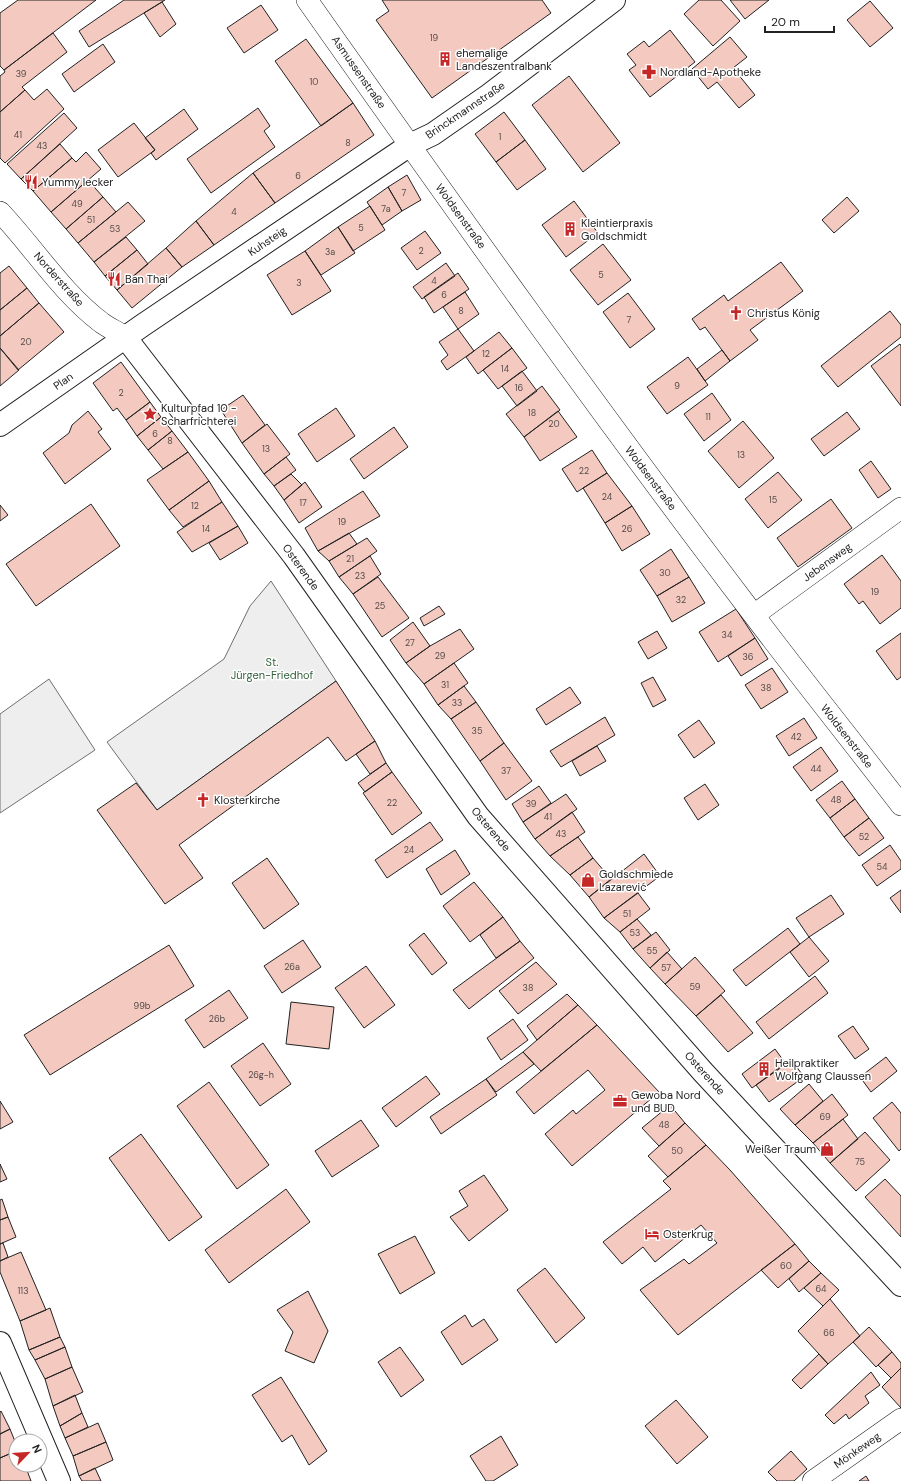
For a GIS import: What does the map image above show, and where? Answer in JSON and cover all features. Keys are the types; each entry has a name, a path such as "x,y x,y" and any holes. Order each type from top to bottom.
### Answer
{"main road":[{"name":"Brinckmannstraße","path":"410,145 433,134 489,95 614,0"},
{"name":"Kuhsteig","path":"126,337 410,145"},
{"name":"Plan","path":"0,425 126,337"},
{"name":"Osterende","path":"126,337 294,556 478,816 703,1072 901,1285"},
{"path":"0,1343 59,1481"}],"street":[{"name":"Asmussenstraße","path":"308,0 410,145"},
{"name":"Woldsenstraße","path":"410,145 604,414 754,615 901,805"},
{"name":"Norderstraße","path":"0,212 21,234 75,299 102,323 126,337"},
{"name":"Jebensweg","path":"754,615 901,508"},
{"name":"Mönkeweg","path":"813,1481 901,1419"}],"green space":[{"name":"St. Jürgen-Friedhof","path":"271,581 336,681 157,810 107,742 224,659 250,606"},
{"path":"49,679 95,750 0,813 0,714"}],"building":[{"path":"18,0 96,0 4,70 0,66 0,13"},
{"path":"124,0 165,0 89,47 79,31"},
{"name":"ehemalige Landeszentralbank","path":"382,0 542,0 551,13 432,98 376,20 389,11"},
{"path":"699,0 721,0 740,21 713,46 684,14"},
{"path":"730,0 769,0 745,19"},
{"path":"870,1 893,28 870,47 847,20"},
{"path":"162,2 176,24 160,37 144,13"},
{"path":"261,5 278,30 244,53 227,28"},
{"path":"670,30 695,62 650,97 629,70 636,65 627,54 644,41 649,47"},
{"path":"53,33 67,52 22,87 25,90 0,112 0,76 5,72 4,70"},
{"path":"730,37 747,57 733,68 755,95 739,108 717,82 708,89 692,69"},
{"path":"306,39 353,103 321,126 275,61"},
{"path":"103,44 115,62 74,92 62,74"},
{"path":"569,76 620,143 583,172 532,105"},
{"path":"47,89 64,109 5,163 0,158 0,112 25,90 34,100"},
{"path":"353,103 374,135 275,203 253,173"},
{"path":"258,108 270,126 264,131 275,147 211,193 187,159"},
{"path":"184,109 198,129 156,160 151,153 155,150 145,138"},
{"path":"504,112 525,140 496,162 475,134"},
{"path":"64,113 77,128 21,179 7,164"},
{"path":"134,123 155,150 118,177 98,150"},
{"path":"525,140 546,169 517,190 496,162"},
{"path":"60,144 72,158 33,191 21,179"},
{"path":"86,152 101,169 51,212 33,191 72,158 76,162"},
{"path":"253,173 275,203 214,245 196,221"},
{"path":"407,175 421,200 402,211 388,187"},
{"path":"88,180 103,197 66,229 51,212"},
{"path":"388,187 402,211 382,225 367,202"},
{"path":"103,197 116,212 78,243 66,229"},
{"path":"847,197 859,211 834,233 822,220"},
{"name":"Kleintierpraxis Goldschmidt","path":"574,201 598,233 566,257 542,225"},
{"path":"128,202 145,221 94,262 78,243"},
{"path":"370,206 385,230 353,251 338,227"},
{"path":"196,221 214,245 182,267 166,248"},
{"path":"338,227 355,253 321,275 305,251"},
{"path":"425,231 441,253 417,270 401,248"},
{"path":"126,237 137,250 105,276 94,262"},
{"path":"603,244 631,280 598,305 570,270"},
{"path":"166,248 182,267 132,308 117,290"},
{"path":"137,250 148,264 117,290 105,276"},
{"path":"305,251 331,291 292,315 267,275"},
{"name":"Christus König","path":"781,262 803,291 750,330 758,340 730,361 705,327 700,330 692,319 724,295 728,301"},
{"path":"446,263 455,276 422,299 413,287"},
{"path":"9,266 27,288 0,310 0,273"},
{"path":"458,273 469,289 434,313 424,297"},
{"path":"27,288 39,303 0,336 0,310"},
{"path":"465,292 479,314 458,329 443,307"},
{"path":"628,293 655,329 630,348 603,312"},
{"path":"39,303 64,332 18,370 0,348 0,336"},
{"path":"890,311 901,325 901,337 838,387 821,366"},
{"path":"458,329 474,351 447,370 441,361 448,355 439,342"},
{"path":"499,332 512,348 478,374 466,357"},
{"path":"900,344 901,346 901,406 871,366"},
{"path":"0,348 19,370 0,386"},
{"path":"512,348 527,368 498,389 483,370"},
{"path":"722,350 730,361 705,381 697,369"},
{"path":"688,357 708,385 667,414 647,387"},
{"path":"121,362 150,402 126,420 117,408 113,411 93,383"},
{"path":"522,371 537,391 517,406 502,386"},
{"path":"542,386 560,410 524,437 506,414"},
{"path":"712,393 731,420 704,441 684,414"},
{"path":"243,395 265,425 242,443 221,410"},
{"path":"150,402 161,417 137,436 126,420"},
{"path":"336,408 355,436 317,462 298,434"},
{"path":"88,411 102,429 98,432 111,449 65,484 43,453 69,433 72,425"},
{"path":"558,411 577,437 540,461 524,437"},
{"path":"847,412 860,429 824,456 811,439"},
{"path":"161,417 172,431 148,450 137,436"},
{"path":"743,421 774,458 739,488 708,451"},
{"path":"267,424 290,454 264,474 242,443"},
{"path":"394,427 408,447 364,479 350,459"},
{"path":"172,431 188,452 163,469 148,450"},
{"path":"592,450 607,473 577,492 562,469"},
{"path":"188,452 209,481 169,510 147,480"},
{"path":"286,457 296,470 274,486 264,474"},
{"path":"871,461 891,489 878,498 859,470"},
{"path":"778,472 802,500 768,528 745,499"},
{"path":"607,473 632,506 605,523 583,488"},
{"path":"291,474 302,485 284,500 274,486"},
{"path":"209,481 222,502 183,527 169,510"},
{"path":"305,482 322,507 299,523 284,500"},
{"path":"363,491 380,516 318,551 305,528"},
{"path":"831,499 852,528 798,567 777,538"},
{"path":"222,502 238,526 192,552 177,532"},
{"path":"91,504 120,546 36,606 6,564"},
{"path":"0,505 8,515 0,521"},
{"path":"632,506 650,534 622,551 605,523"},
{"path":"238,526 248,543 220,560 209,543"},
{"path":"349,533 357,544 329,561 318,551"},
{"path":"367,538 377,551 339,577 329,561"},
{"path":"671,549 689,577 657,596 640,570"},
{"path":"882,555 901,581 901,608 880,624 863,601 859,604 844,584"},
{"path":"370,556 381,574 353,594 339,577"},
{"path":"378,577 409,618 382,637 353,594"},
{"path":"689,577 705,603 672,622 657,596"},
{"path":"439,606 445,614 424,626 420,618"},
{"path":"736,609 755,638 718,662 699,632"},
{"path":"413,622 430,646 406,663 390,640"},
{"path":"460,629 474,649 424,684 406,663 430,646"},
{"path":"657,631 667,648 648,659 638,642"},
{"path":"901,633 901,677 897,680 876,651"},
{"path":"755,638 768,659 741,676 728,656"},
{"path":"454,663 468,683 438,705 424,684"},
{"path":"772,668 788,692 761,709 745,685"},
{"path":"653,677 666,700 653,707 641,683"},
{"path":"336,681 375,741 346,761 328,737 179,845 203,878 165,904 97,810 136,783 157,810"},
{"path":"464,686 476,702 451,719 438,705"},
{"path":"570,687 581,703 546,725 536,709"},
{"path":"476,702 504,743 480,761 451,719"},
{"path":"605,717 615,735 561,767 550,751"},
{"path":"804,718 817,738 789,756 776,736"},
{"path":"699,720 715,743 694,758 678,735"},
{"path":"375,741 386,763 370,774 356,754"},
{"path":"504,743 532,781 506,800 480,761"},
{"path":"597,746 606,761 580,776 572,761"},
{"path":"821,747 838,771 811,791 793,767"},
{"path":"386,763 392,772 365,792 358,783"},
{"path":"392,772 422,813 392,835 363,793"},
{"path":"842,781 855,799 830,818 816,800"},
{"path":"705,784 719,805 698,820 684,798"},
{"path":"539,786 551,803 523,822 512,804"},
{"path":"566,794 577,809 535,839 523,822"},
{"path":"855,799 869,818 844,837 830,818"},
{"path":"572,812 585,832 550,856 535,839"},
{"path":"869,818 884,838 859,856 844,837"},
{"path":"430,822 443,840 387,878 375,860"},
{"path":"578,837 593,858 570,875 550,856"},
{"path":"890,845 901,861 901,869 877,886 862,865"},
{"path":"455,850 470,874 441,895 426,869"},
{"path":"644,854 660,876 604,918 589,897"},
{"path":"267,858 299,904 264,929 232,883"},
{"path":"593,858 611,879 589,897 570,875"},
{"path":"474,882 503,917 470,942 443,906"},
{"path":"901,890 901,913 890,898"},
{"path":"638,893 650,909 620,932 604,918"},
{"path":"831,895 844,914 809,937 796,918"},
{"path":"503,917 520,941 496,958 480,935"},
{"path":"637,919 651,935 633,949 620,932"},
{"path":"788,928 800,944 746,986 733,970"},
{"path":"656,932 670,950 650,968 633,949"},
{"path":"424,933 447,963 432,975 409,945"},
{"path":"809,937 829,961 809,977 790,952"},
{"path":"303,940 321,967 282,993 264,966"},
{"path":"520,941 534,958 469,1009 453,990"},
{"path":"169,945 194,986 50,1075 24,1035"},
{"path":"667,952 682,969 665,984 650,968"},
{"path":"695,957 725,991 696,1016 665,984"},
{"path":"536,962 557,984 518,1014 499,991"},
{"path":"366,966 395,1005 364,1028 335,988"},
{"path":"815,976 828,993 769,1039 756,1022"},
{"path":"229,990 248,1018 204,1048 185,1020"},
{"path":"567,994 578,1005 537,1040 527,1026"},
{"path":"721,995 753,1033 728,1052 696,1016"},
{"path":"291,1002 334,1007 329,1049 286,1044"},
{"path":"578,1005 597,1025 541,1071 523,1052"},
{"path":"513,1019 528,1040 501,1060 487,1038"},
{"name":"Gewoba Nord und BUD","path":"597,1025 659,1092 572,1166 545,1134 573,1110 576,1114 605,1090 588,1070 534,1114 516,1092"},
{"path":"853,1026 869,1049 855,1059 838,1036"},
{"path":"263,1043 291,1084 260,1106 231,1066"},
{"name":"Heilpraktiker Wolfgang Claussen","path":"775,1049 786,1064 752,1088 742,1074"},
{"path":"523,1052 534,1064 496,1092 486,1079"},
{"path":"886,1057 897,1071 871,1092 860,1077"},
{"path":"791,1059 804,1077 769,1102 756,1085"},
{"path":"426,1076 440,1094 396,1127 382,1108"},
{"path":"486,1079 497,1095 441,1134 430,1117"},
{"path":"209,1082 269,1165 237,1189 177,1106"},
{"path":"809,1084 823,1101 795,1125 780,1109"},
{"path":"832,1094 848,1115 813,1143 795,1125"},
{"path":"0,1101 13,1122 0,1129"},
{"path":"892,1102 901,1113 901,1149 899,1151 873,1118"},
{"path":"670,1105 685,1123 659,1146 642,1128"},
{"path":"843,1119 858,1139 830,1163 813,1143"},
{"path":"361,1120 379,1146 332,1177 315,1151"},
{"path":"685,1123 706,1145 668,1177 648,1156"},
{"path":"865,1132 890,1160 856,1191 830,1163"},
{"path":"141,1134 202,1217 169,1241 109,1158"},
{"name":"Osterkrug","path":"706,1145 795,1244 678,1335 640,1290 684,1259 689,1264 717,1243 701,1225 655,1262 643,1247 622,1264 603,1242 671,1189 663,1181"},
{"path":"0,1164 7,1179 0,1182"},
{"path":"484,1175 508,1210 469,1241 450,1217 468,1206 459,1191"},
{"path":"885,1179 901,1196 901,1237 865,1197"},
{"path":"286,1189 310,1222 229,1283 205,1250"},
{"path":"2,1199 8,1217 0,1220 0,1200"},
{"path":"8,1217 16,1237 0,1244 0,1220"},
{"path":"415,1236 435,1273 400,1294 378,1254"},
{"path":"3,1243 8,1257 0,1261 0,1244"},
{"path":"795,1244 809,1261 778,1288 761,1270"},
{"path":"21,1252 46,1310 20,1321 0,1272 0,1261"},
{"path":"809,1261 821,1273 799,1292 789,1279"},
{"path":"545,1268 585,1318 556,1343 517,1290"},
{"path":"821,1273 839,1290 823,1306 804,1288"},
{"path":"308,1291 328,1331 314,1363 285,1351 293,1332 277,1310"},
{"path":"830,1299 860,1336 828,1364 798,1331"},
{"path":"50,1308 60,1337 29,1350 20,1321"},
{"path":"465,1315 472,1327 484,1319 498,1340 462,1365 441,1332"},
{"path":"869,1327 892,1352 876,1367 853,1342"},
{"path":"60,1337 65,1347 35,1360 29,1350"},
{"path":"65,1347 72,1367 45,1379 35,1360"},
{"path":"400,1347 424,1380 401,1397 378,1362"},
{"path":"892,1352 901,1363 901,1368 891,1378 878,1365"},
{"path":"819,1354 828,1364 801,1389 792,1380"},
{"path":"72,1367 83,1392 53,1406 45,1379"},
{"path":"901,1368 901,1408 882,1387"},
{"path":"871,1372 880,1385 865,1396 869,1403 849,1419 846,1414 834,1424 825,1415"},
{"path":"281,1377 327,1451 309,1465 292,1435 282,1442 252,1395"},
{"path":"75,1395 82,1413 60,1426 53,1406"},
{"path":"676,1400 708,1437 677,1464 645,1426"},
{"path":"1,1411 10,1429 0,1434 0,1412"},
{"path":"82,1413 88,1427 65,1438 60,1426"},
{"path":"98,1423 106,1442 73,1456 65,1438"},
{"path":"10,1429 12,1433 8,1433 8,1454 0,1458 0,1434"},
{"path":"501,1436 518,1465 493,1481 486,1481 470,1456"},
{"path":"106,1442 113,1460 79,1476 73,1456"},
{"path":"791,1451 807,1469 794,1481 777,1481 768,1472"},
{"path":"8,1454 8,1473 28,1473 31,1481 0,1481 0,1458"},
{"path":"95,1468 101,1481 82,1481 79,1476"},
{"path":"866,1476 869,1481 859,1481"}],"place":[{"name":"ehemalige Landeszentralbank","path":"445,59"},
{"name":"Nordland-Apotheke","path":"649,72"},
{"name":"Yummy lecker","path":"31,182"},
{"name":"Kleintierpraxis Goldschmidt","path":"570,229"},
{"name":"Ban Thai","path":"114,279"},
{"name":"Christus König","path":"736,313"},
{"name":"Kulturpfad 10 - Scharfrichterei","path":"150,414"},
{"name":"Klosterkirche","path":"203,800"},
{"name":"Goldschmiede Lazarević","path":"588,880"},
{"name":"Heilpraktiker Wolfgang Claussen","path":"764,1069"},
{"name":"Gewoba Nord und BUD","path":"620,1101"},
{"name":"Weißer Traum","path":"827,1149"},
{"name":"Osterkrug","path":"652,1234"}]}
